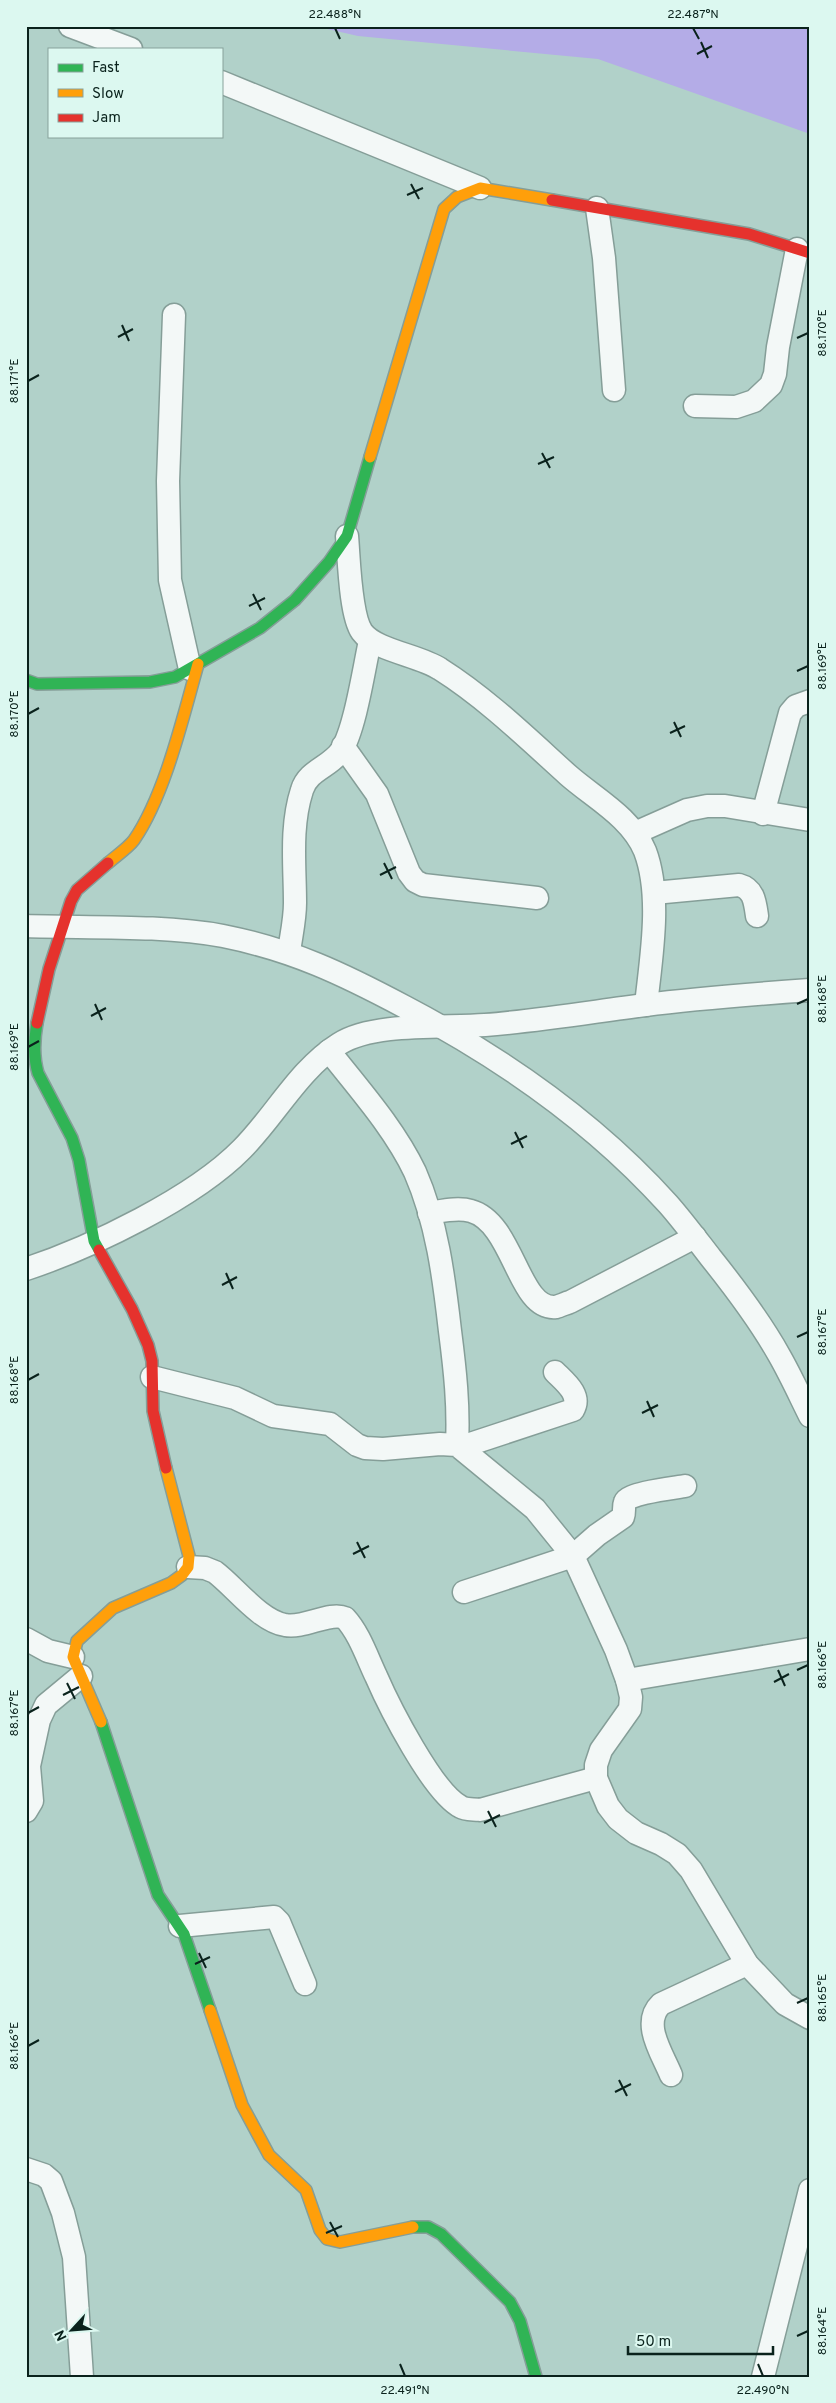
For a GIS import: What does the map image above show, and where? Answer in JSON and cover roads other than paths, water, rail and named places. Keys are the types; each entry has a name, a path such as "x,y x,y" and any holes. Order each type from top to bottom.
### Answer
{"street":[{"path":"70,26 128,48"},
{"path":"222,82 480,188 749,234 804,251 778,347 775,374 771,385 754,401 736,407 695,406"},
{"path":"26,680 37,684 150,682 175,677 260,628 295,600 328,562 347,536 444,209 456,197 480,188"},
{"path":"597,208 604,258 614,390"},
{"path":"174,315 168,472 170,580 194,667 182,726 154,806 133,841 114,860 77,890 71,901 49,969 34,1038 34,1062 72,1138 79,1160 94,1241 142,1329 152,1361 153,1411 159,1442 188,1550 188,1567 182,1575 171,1583 113,1608 103,1615 77,1641 77,1666 103,1727 158,1895 180,1926 242,2105 269,2155 306,2190 320,2230 327,2239 340,2242 407,2227 428,2226 441,2234 499,2288 510,2302 520,2321 536,2377"},
{"path":"347,536 356,616 361,631 370,641 425,660 450,676 511,724 599,799 635,833 644,851 654,892 652,956 646,1005"},
{"path":"289,952 295,906 294,845 298,804 302,788 308,777 340,751 343,746 349,732 370,641"},
{"path":"763,814 790,713 796,706 810,702"},
{"path":"343,746 377,794 409,873 415,881 423,885 537,898"},
{"path":"635,833 688,810 707,806 725,806 763,814 810,820"},
{"path":"654,892 739,885 747,887 752,893 758,916"},
{"path":"26,926 162,930 221,936 289,952 351,978 443,1027 554,1100 601,1138 668,1204 732,1285 779,1354 810,1416"},
{"path":"26,1269 94,1241 141,1218 220,1171 272,1116 317,1060 341,1043 362,1034 382,1030 494,1024 646,1005 810,990"},
{"path":"330,1051 395,1137 414,1171 429,1213 438,1244 446,1291 458,1390 459,1446 535,1509 572,1556 616,1650 631,1697 630,1709 601,1750 596,1765 596,1778 608,1806 618,1819 636,1833 661,1844 677,1854 691,1870 747,1964 785,2004 810,2018"},
{"path":"429,1213 452,1210 471,1211 488,1219 502,1237 533,1297 543,1305 556,1307 570,1302 695,1237"},
{"path":"152,1377 235,1398 273,1416 330,1424 357,1445 366,1448 383,1449 440,1444 459,1446 573,1410 576,1402 571,1388 555,1372"},
{"path":"464,1592 572,1556 623,1518 624,1502 627,1499 685,1486"},
{"path":"188,1567 205,1568 215,1572 268,1618 283,1625 296,1626 332,1616 344,1618 354,1630 384,1694 421,1759 445,1795 462,1808 480,1810 596,1778"},
{"path":"26,1639 77,1666"},
{"path":"627,1680 810,1649"},
{"path":"26,1812 31,1806 32,1801 29,1766 39,1720 46,1705 77,1666"},
{"path":"180,1926 274,1917 279,1922 305,1984"},
{"path":"671,2075 653,2030 652,2018 655,2010 661,2004 747,1964"},
{"path":"26,2169 44,2175 51,2181 63,2214 74,2257 82,2377"},
{"path":"763,2377 810,2190"}]}
